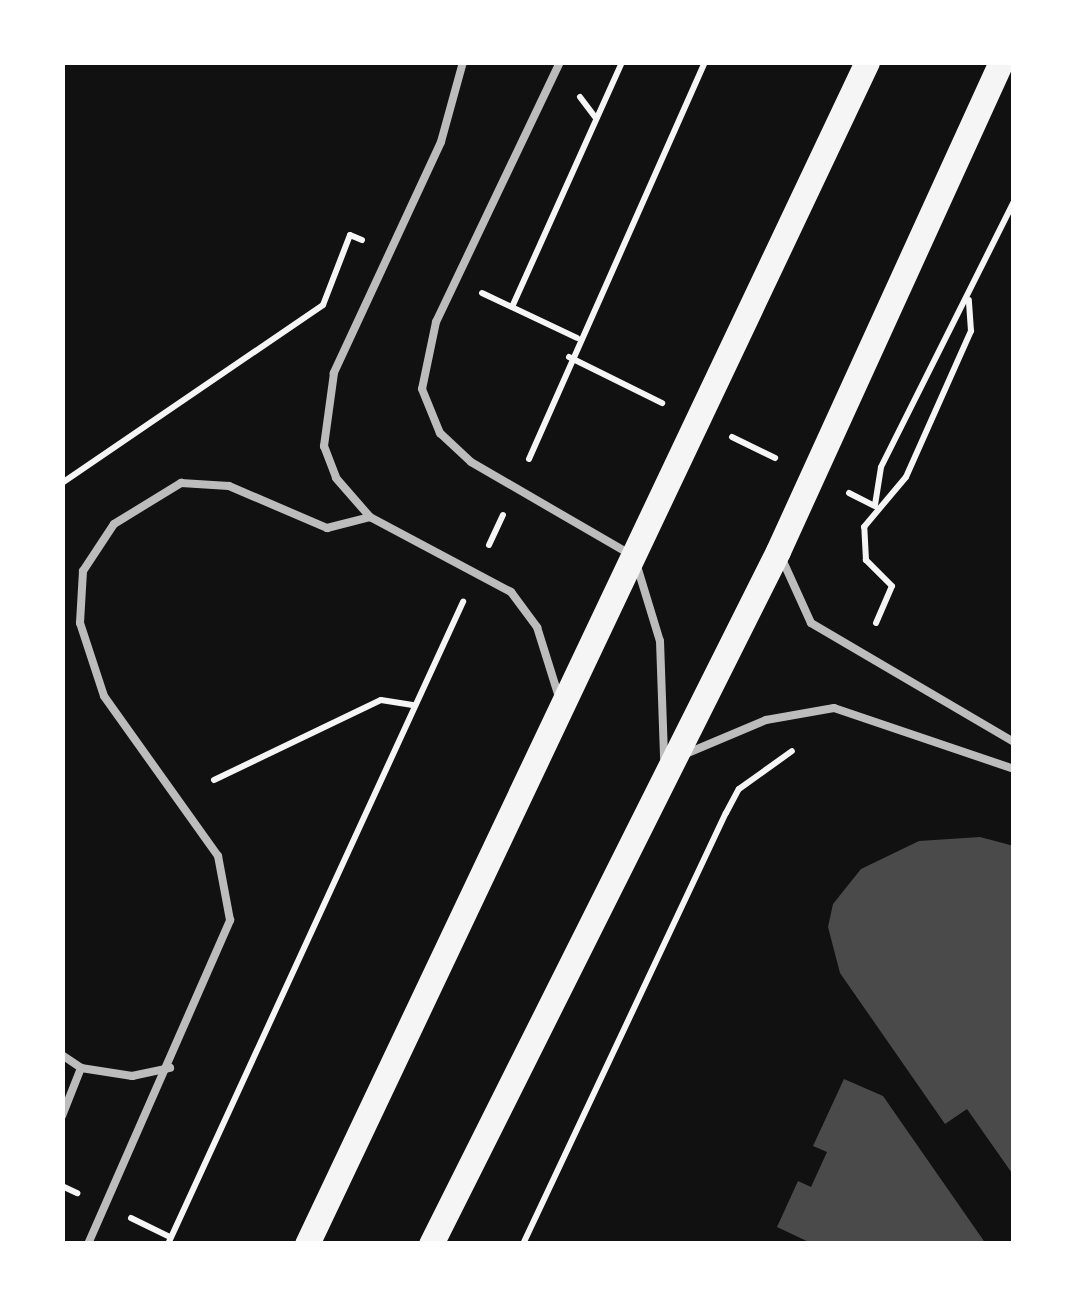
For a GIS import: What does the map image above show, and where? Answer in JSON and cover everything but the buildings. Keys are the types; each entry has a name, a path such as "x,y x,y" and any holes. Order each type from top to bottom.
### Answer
{"main road":[{"path":"306,1244 560,698 867,62"},
{"path":"431,1244 664,765 778,550 1001,62"}],"lane":[{"path":"462,62 452,115 322,412 336,478 370,518 511,592 536,627 560,698"},
{"path":"560,62 436,322 422,389 440,433 471,462 631,554 660,642 664,765 766,720 834,708 1014,769"},
{"path":"88,1244 220,958 229,888 218,856 104,696 80,623 83,571 114,524 182,483 228,486 327,528 370,518"},
{"path":"778,550 811,623 1014,742"},
{"path":"62,1055 80,1068 132,1076 170,1068"},
{"path":"62,1116 80,1068"}],"path":[{"path":"512,307 622,62"},
{"path":"530,457 578,338 705,62"},
{"path":"576,92 596,118"},
{"path":"880,613 892,586 862,544 875,506 880,467 950,319 970,300 1014,201"},
{"path":"62,482 323,305 350,234 370,243"},
{"path":"476,291 578,338"},
{"path":"875,506 914,459 972,331 970,300"},
{"path":"570,357 631,388"},
{"path":"738,440 777,459"},
{"path":"858,498 875,506"},
{"path":"147,1226 169,1240 461,606"},
{"path":"214,780 381,700 413,704"},
{"path":"524,1244 732,801 766,764 802,750"}]}
